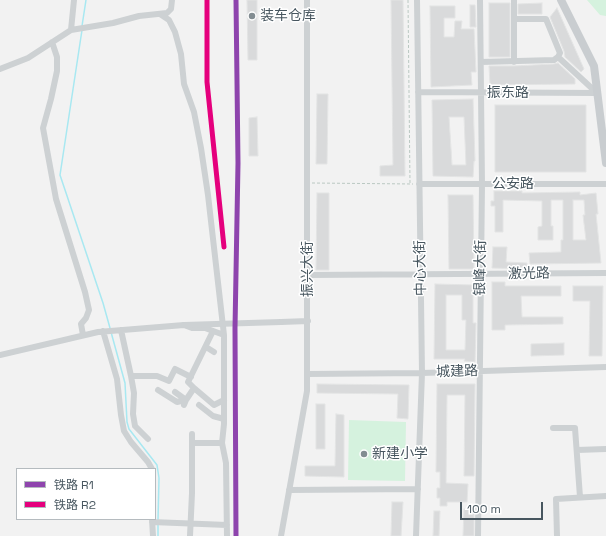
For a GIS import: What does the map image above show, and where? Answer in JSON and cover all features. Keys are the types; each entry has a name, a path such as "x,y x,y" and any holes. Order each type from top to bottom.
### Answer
{"main road":[{"path":"561,0 594,66 606,163"}],"street":[{"path":"73,30 74,0"},
{"path":"0,69 28,58 73,30 113,23 139,16 167,13 171,9 172,0"},
{"name":"振兴大街","path":"281,536 307,391 307,0"},
{"name":"中心大街","path":"416,0 422,373 416,536"},
{"name":"银峰大街","path":"478,536 482,184 480,0"},
{"path":"514,0 514,62"},
{"path":"160,14 169,20 181,54 184,84 194,112 208,195 224,335 224,419 222,444 226,463 227,536"},
{"path":"481,62 554,60 558,57 560,53 546,19 514,19"},
{"path":"52,42 57,57 57,71 43,128 56,198 85,292 89,310 86,318 81,324 83,335"},
{"path":"558,57 597,93"},
{"name":"振东路","path":"418,92 597,93"},
{"name":"公安路","path":"419,184 606,184"},
{"name":"激光路","path":"308,275 606,273"},
{"path":"0,355 83,335 108,331 184,325 308,321"},
{"path":"184,325 192,328 205,328 224,335"},
{"path":"121,330 134,393 133,414 136,426 148,440"},
{"path":"108,331 124,431 151,468"},
{"path":"213,331 188,382 214,405 224,400"},
{"path":"206,347 214,352"},
{"name":"城建路","path":"307,374 422,373 606,367"},
{"path":"131,376 157,376 169,381 175,369 191,377"},
{"path":"186,400 194,388"},
{"path":"158,390 177,402 186,400 194,401"},
{"path":"175,392 186,400"},
{"path":"199,405 213,416 224,419"},
{"path":"553,428 575,428 580,497"},
{"path":"190,536 192,434"},
{"path":"192,444 222,444"},
{"path":"577,450 606,449"},
{"path":"289,490 418,489"},
{"path":"557,536 556,499 606,496"},
{"path":"153,536 152,520 190,524 227,525"}],"path":[{"path":"408,0 410,184"},
{"path":"308,183 419,184"}],"green space":[{"path":"587,0 606,0 606,16 600,15"},
{"path":"349,420 406,422 405,481 348,480"}],"building":[{"path":"247,0 257,0 257,60 248,60"},
{"path":"391,0 403,0 405,176 380,176 380,166 393,165"},
{"path":"489,3 510,3 510,57 489,57"},
{"path":"542,3 542,14 518,14 518,4"},
{"path":"470,5 475,5 476,27 470,27"},
{"path":"430,6 455,6 455,18 444,18 444,37 454,37 455,21 462,21 461,29 474,29 476,72 471,72 472,85 431,87"},
{"path":"557,8 584,69 581,72 565,57 550,17"},
{"path":"558,63 575,79 575,84 490,85 489,66"},
{"path":"317,94 328,94 327,164 316,164"},
{"path":"473,99 475,161 473,177 433,176 432,100","holes":["449,117 464,117 466,165 452,165"]},
{"path":"495,105 586,105 586,172 495,172"},
{"path":"257,117 258,156 249,156 249,118"},
{"path":"494,191 522,191 522,193 580,192 580,195 596,193 598,214 596,214 601,263 530,264 529,253 561,252 561,240 563,240 563,200 551,200 551,226 553,226 553,240 538,240 538,227 542,226 542,201 503,200 503,232 495,232 495,206 491,206 491,201 494,201","holes":["573,200 584,200 585,215 583,215 586,240 573,240"]},
{"path":"317,193 329,193 329,270 316,270"},
{"path":"448,195 473,195 474,269 449,269"},
{"path":"493,247 507,247 506,262 527,263 527,269 492,268"},
{"path":"492,282 505,282 505,286 561,286 561,296 521,296 522,317 563,317 563,324 505,325 505,330 492,330"},
{"path":"435,284 473,285 473,323 476,323 475,362 464,361 465,359 434,359","holes":["446,295 462,295 462,320 466,320 465,350 446,350"]},
{"path":"573,286 603,286 602,356 589,356 590,301 573,301"},
{"path":"564,343 564,355 531,356 531,344"},
{"path":"317,384 409,385 408,419 397,418 398,394 317,393"},
{"path":"437,384 475,384 474,476 464,476 465,395 447,395 446,483 468,484 467,502 447,502 447,506 440,506 440,498 437,498 437,488 440,488 440,472 436,472"},
{"path":"316,404 325,404 325,449 316,449"},
{"path":"336,414 344,415 344,477 305,476 305,466 335,466"},
{"path":"392,502 403,502 401,536 391,536"},
{"path":"464,509 474,510 474,536 463,536"},
{"path":"434,511 440,511 439,536 433,536"}],"waterway":[{"path":"82,26 86,0"},
{"path":"82,30 60,175 110,328"},
{"path":"111,332 125,383 127,422 129,429 157,465 159,478 158,520"},
{"path":"158,524 158,536"}],"rail line":[{"name":"R2","path":"207,0 207,82 224,247"},
{"name":"R1","path":"236,0 238,163 235,328 236,536"}],"place":[{"name":"装车仓库","path":"252,16"},
{"name":"新建小学","path":"364,454"}]}
